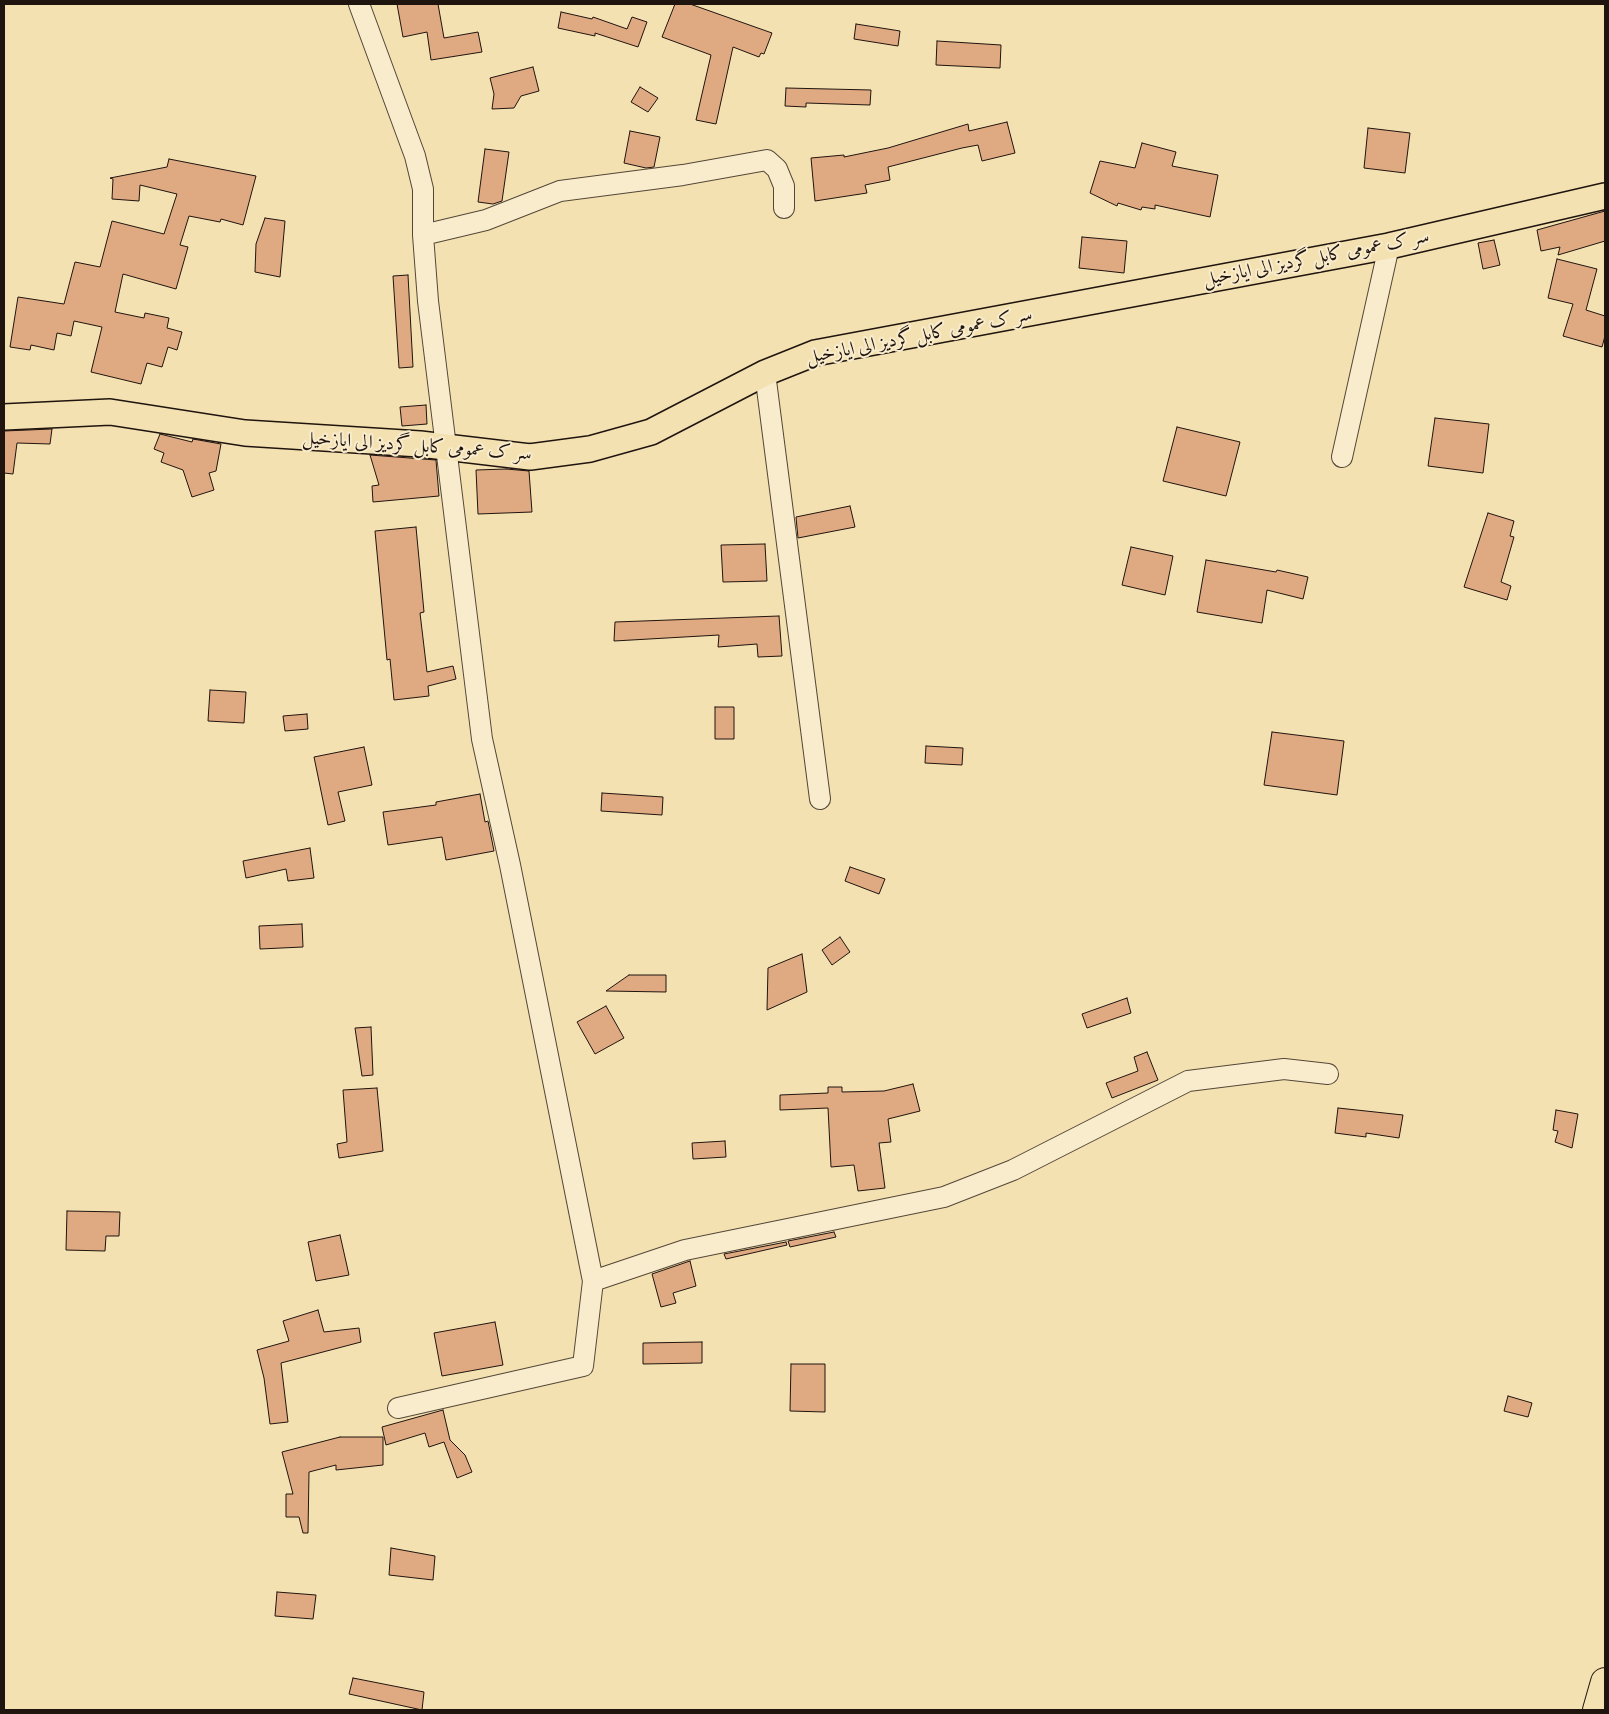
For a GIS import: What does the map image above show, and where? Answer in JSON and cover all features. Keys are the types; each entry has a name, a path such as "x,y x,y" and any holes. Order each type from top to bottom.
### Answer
{"highway":[{"path":"1597,1710 1605,1682"}],"main road":[{"name":"سر ک عمومی کابل گردیز الی ایازخیل","path":"4,417 110,412 245,433 446,448 530,457 590,449 651,432 765,373 815,353 1389,246 1605,196"}],"street":[{"path":"359,4 415,156 422,189 428,301 482,739 512,874 593,1281 583,1366 398,1408"},
{"path":"423,235 486,220 560,191 683,175 766,160 777,170 784,186 784,208"},
{"path":"1342,457 1389,246"},
{"path":"765,373 820,799"},
{"path":"593,1281 685,1250 944,1196 1013,1170 1188,1081 1284,1069 1328,1074"}],"building":[{"path":"397,4 438,4 444,38 478,32 482,52 431,60 427,32 403,37"},
{"path":"675,4 690,4 772,33 764,54 761,53 759,57 733,47 716,124 696,120 711,55 662,37"},
{"path":"561,12 592,19 593,17 627,29 632,17 647,22 638,47 595,33 595,36 558,28"},
{"path":"856,24 900,31 898,46 854,39"},
{"path":"937,41 1001,45 1000,68 936,65"},
{"path":"533,67 539,91 521,96 514,108 492,109 494,94 490,78"},
{"path":"640,87 658,98 648,112 631,102"},
{"path":"786,88 871,90 870,105 806,103 806,107 785,106"},
{"path":"1007,122 1015,153 982,161 978,145 962,148 888,167 890,180 865,185 867,193 815,201 811,158 844,155 844,157 888,148 968,124 969,131"},
{"path":"1368,128 1410,133 1405,173 1364,168"},
{"path":"630,131 660,137 654,167 646,168 624,163"},
{"path":"1142,143 1176,152 1172,166 1218,175 1210,217 1155,205 1155,209 1142,207 1141,210 1118,203 1117,206 1090,193 1100,161 1135,168"},
{"path":"485,149 509,152 502,201 493,204 478,202"},
{"path":"169,159 256,176 243,225 221,219 220,222 189,216 180,245 188,247 176,289 123,274 115,312 144,318 145,313 169,318 167,328 182,332 177,350 168,347 162,367 147,363 141,384 91,372 102,327 74,321 71,336 57,333 54,350 31,345 30,350 10,347 18,297 64,304 75,262 100,267 112,221 164,234 177,194 140,185 139,201 112,199 113,179 110,178 167,167"},
{"path":"1605,211 1605,241 1558,255 1560,247 1541,251 1537,230"},
{"path":"265,218 285,221 280,277 255,272 256,244"},
{"path":"1082,237 1127,241 1124,273 1079,268"},
{"path":"1494,240 1500,265 1483,269 1478,243"},
{"path":"1557,259 1597,269 1586,310 1605,316 1605,336 1602,347 1563,336 1573,304 1548,298"},
{"path":"408,275 413,367 399,368 393,276"},
{"path":"426,405 427,424 402,426 400,407"},
{"path":"1435,418 1489,424 1483,473 1428,466"},
{"path":"1177,427 1240,442 1226,496 1163,481"},
{"path":"52,429 50,444 17,443 13,474 4,473 4,431"},
{"path":"160,434 192,442 193,439 221,444 216,471 209,473 214,490 192,497 183,470 161,462 164,453 154,449"},
{"path":"370,455 436,460 439,496 373,502 372,486 379,485"},
{"path":"506,469 529,471 532,512 478,514 476,470"},
{"path":"850,506 855,527 798,538 796,517"},
{"path":"1488,513 1514,521 1510,536 1514,537 1501,582 1511,586 1507,600 1464,587"},
{"path":"416,527 424,612 420,613 427,672 453,666 456,679 428,686 429,696 394,700 390,659 387,660 375,531"},
{"path":"765,544 767,581 723,582 721,545"},
{"path":"1131,547 1173,556 1165,595 1122,585"},
{"path":"1206,560 1276,572 1277,570 1308,577 1303,599 1267,590 1262,623 1197,612"},
{"path":"779,616 782,656 758,657 757,644 718,647 719,635 614,641 615,622"},
{"path":"210,690 246,692 244,723 208,721"},
{"path":"715,707 734,707 734,739 715,739"},
{"path":"307,714 308,729 285,731 283,716"},
{"path":"1272,732 1344,741 1337,795 1264,785"},
{"path":"926,746 963,748 962,765 925,763"},
{"path":"364,747 372,785 338,792 345,821 328,825 314,757"},
{"path":"602,793 663,797 662,815 601,811"},
{"path":"480,794 485,822 488,821 494,851 446,860 442,837 388,845 383,812 436,805 436,802"},
{"path":"310,848 314,878 288,881 286,869 246,878 243,861"},
{"path":"850,867 885,879 879,894 845,881"},
{"path":"302,924 303,947 260,949 259,926"},
{"path":"840,937 850,952 832,965 822,950"},
{"path":"802,954 807,992 767,1010 768,968"},
{"path":"629,975 666,975 666,992 606,991"},
{"path":"1127,998 1131,1013 1087,1028 1082,1014"},
{"path":"606,1006 624,1038 595,1054 577,1022"},
{"path":"371,1027 373,1075 362,1076 355,1028"},
{"path":"1147,1052 1158,1080 1112,1098 1106,1083 1138,1071 1134,1057"},
{"path":"913,1084 920,1111 888,1119 891,1142 879,1143 885,1188 858,1191 854,1165 831,1167 828,1108 780,1110 780,1095 828,1093 828,1087 842,1087 842,1092 884,1091"},
{"path":"377,1088 383,1151 339,1158 337,1144 347,1142 343,1090"},
{"path":"1338,1108 1403,1115 1399,1138 1366,1133 1366,1137 1335,1133"},
{"path":"1556,1110 1578,1114 1572,1148 1555,1142 1558,1131 1553,1130"},
{"path":"725,1141 726,1157 693,1159 692,1143"},
{"path":"67,1211 120,1212 119,1236 106,1236 105,1251 66,1250"},
{"path":"834,1232 836,1237 790,1247 788,1241"},
{"path":"340,1235 349,1275 316,1281 308,1242"},
{"path":"786,1242 787,1245 726,1259 724,1254"},
{"path":"690,1261 696,1286 673,1293 676,1303 661,1307 652,1274"},
{"path":"318,1310 324,1332 359,1328 361,1342 281,1363 288,1422 270,1424 264,1378 257,1350 289,1341 283,1321"},
{"path":"495,1322 503,1365 442,1376 434,1333"},
{"path":"702,1342 702,1363 643,1364 643,1343"},
{"path":"791,1364 825,1364 825,1412 790,1411"},
{"path":"1508,1396 1532,1403 1528,1417 1504,1411"},
{"path":"443,1410 450,1440 465,1455 472,1472 457,1478 444,1442 429,1447 425,1433 386,1445 382,1427"},
{"path":"340,1437 383,1437 383,1465 336,1470 336,1465 309,1472 308,1533 303,1533 299,1517 286,1517 286,1494 293,1494 282,1452"},
{"path":"391,1548 435,1556 433,1580 389,1575"},
{"path":"277,1592 316,1595 313,1619 275,1616"},
{"path":"353,1678 424,1692 422,1710 349,1694"}]}
